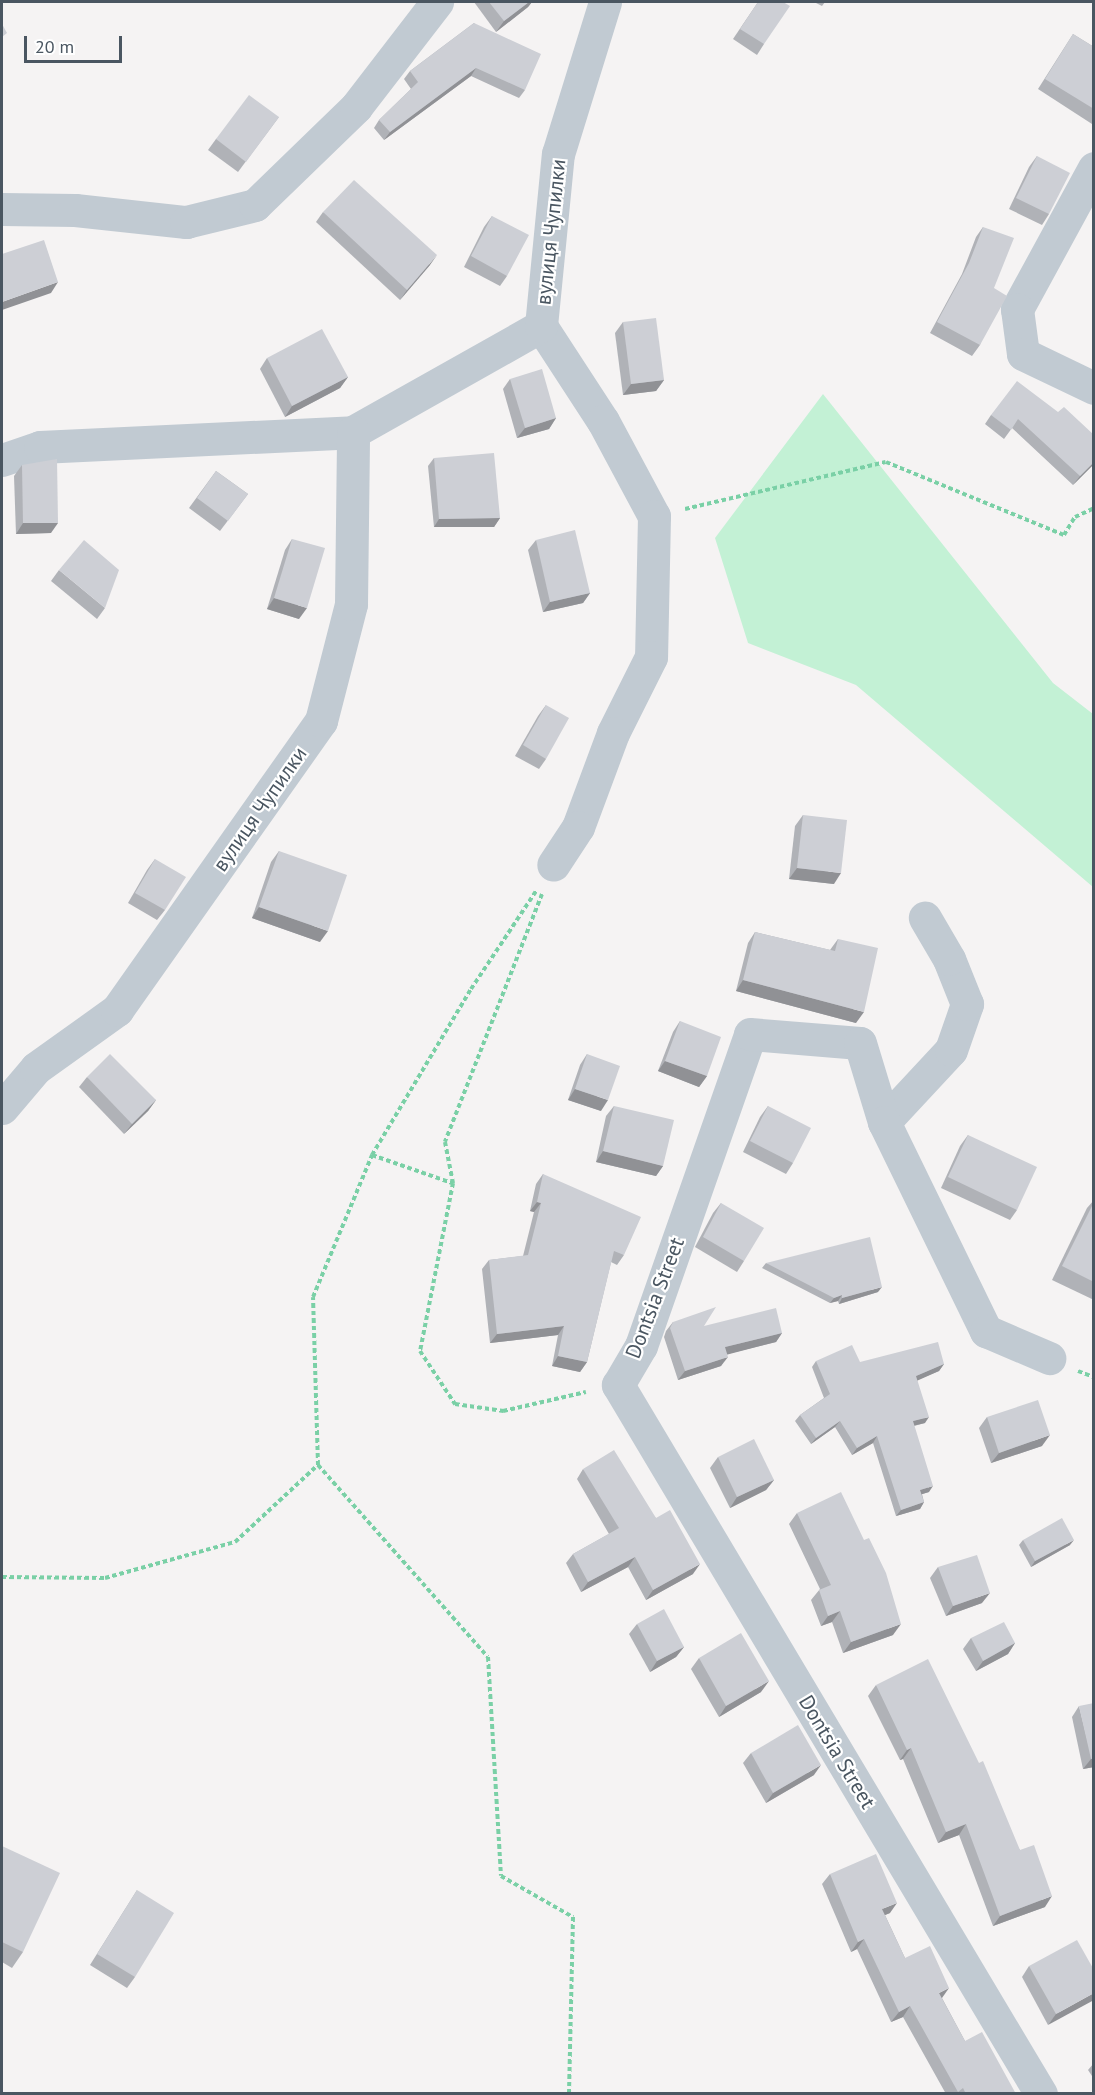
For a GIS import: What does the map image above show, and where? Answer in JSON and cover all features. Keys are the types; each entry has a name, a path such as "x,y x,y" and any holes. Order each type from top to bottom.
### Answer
{"street":[{"path":"2,208 75,210 186,222 255,205 357,107 437,2"},
{"name":"вулиця Чупилки","path":"2,460 40,447 353,432 541,326 558,154 605,2"},
{"path":"1094,168 1017,309 1023,354 1094,388"},
{"path":"541,326 603,421 654,516 651,657 613,734 578,827 553,865"},
{"name":"вулиця Чупилки","path":"2,1108 36,1068 117,1010 321,721 351,604 353,432"},
{"path":"884,1122 951,1050 967,1004 949,959 925,918"},
{"name":"Dontsia Street","path":"1041,2094 618,1385 641,1346 750,1034 860,1043 884,1122 986,1331 1049,1359"}],"path":[{"path":"654,516 886,462 1064,535 1075,517 1094,508"},
{"path":"553,865 471,989 372,1155 312,1297 318,1465 488,1657 501,1876 573,1917 569,2094"},
{"path":"553,865 446,1142 453,1183 420,1351 455,1404 503,1411 618,1385"},
{"path":"372,1155 453,1183"},
{"path":"2,1577 105,1578 235,1542 318,1465"}],"green space":[{"path":"823,394 1053,683 1093,714 1093,887 856,685 748,643 715,538"}],"building":[{"path":"489,2 529,2 504,21"},
{"path":"758,2 783,2 790,6 764,44 740,29"},
{"path":"474,23 541,54 525,90 476,68 390,132 379,120 418,82 410,71"},
{"path":"2,24 7,33 2,37"},
{"path":"1073,34 1094,47 1094,109 1045,79"},
{"path":"249,95 279,117 246,162 216,139"},
{"path":"1037,156 1070,173 1049,214 1016,198"},
{"path":"354,180 437,255 407,290 323,212"},
{"path":"492,216 529,235 507,276 471,256"},
{"path":"983,227 1014,238 994,288 1007,296 980,345 937,322 969,263"},
{"path":"44,240 58,282 2,302 2,254"},
{"path":"656,318 664,380 631,384 623,322"},
{"path":"322,329 348,377 292,406 267,358"},
{"path":"542,369 556,418 525,428 510,379"},
{"path":"1017,381 1058,412 1064,407 1094,435 1094,462 1080,476 1018,419 1011,430 991,415"},
{"path":"494,453 500,518 439,519 434,458"},
{"path":"57,459 58,523 23,523 22,465"},
{"path":"216,471 248,494 228,521 197,498"},
{"path":"575,530 590,593 550,602 536,540"},
{"path":"292,539 325,548 307,608 274,598"},
{"path":"84,540 119,570 105,608 59,570"},
{"path":"546,705 569,718 546,759 523,745"},
{"path":"803,815 847,820 841,873 797,868"},
{"path":"279,851 347,875 328,931 259,907"},
{"path":"155,859 186,877 165,910 135,893"},
{"path":"755,932 835,951 838,939 878,948 864,1012 743,980"},
{"path":"680,1021 721,1037 707,1076 665,1061"},
{"path":"110,1054 156,1100 132,1124 87,1077"},
{"path":"587,1054 620,1066 608,1100 575,1089"},
{"path":"614,1106 674,1120 663,1166 603,1151"},
{"path":"768,1106 811,1128 793,1163 750,1141"},
{"path":"968,1135 1037,1167 1017,1210 948,1177"},
{"path":"543,1174 641,1217 624,1255 614,1251 587,1362 558,1356 564,1326 497,1334 489,1260 528,1255 541,1203 537,1202"},
{"path":"1094,1202 1094,1282 1062,1266"},
{"path":"721,1203 764,1228 744,1261 703,1237"},
{"path":"870,1237 882,1287 842,1298 842,1295 834,1298 766,1263"},
{"path":"716,1307 704,1326 776,1308 782,1333 725,1347 728,1357 685,1371 670,1328 673,1322"},
{"path":"938,1342 944,1364 916,1376 929,1417 913,1421 933,1486 920,1490 924,1502 901,1510 877,1436 857,1448 840,1421 816,1438 800,1415 830,1394 816,1361 852,1345 860,1362"},
{"path":"1038,1400 1050,1435 999,1453 987,1417"},
{"path":"754,1439 774,1480 737,1497 718,1457"},
{"path":"614,1450 656,1518 670,1510 700,1564 653,1590 635,1557 588,1582 573,1554 619,1528 583,1469"},
{"path":"841,1492 864,1540 869,1538 886,1573 901,1624 851,1642 840,1611 828,1616 819,1590 831,1585 797,1513"},
{"path":"1062,1518 1074,1540 1035,1561 1023,1540"},
{"path":"977,1555 990,1593 953,1606 938,1567"},
{"path":"664,1609 684,1647 657,1661 637,1624"},
{"path":"1004,1622 1015,1643 983,1661 971,1638"},
{"path":"741,1633 769,1681 726,1706 699,1658"},
{"path":"928,1659 979,1763 983,1761 1020,1850 1034,1845 1052,1896 1000,1916 966,1824 946,1832 911,1748 907,1750 876,1685"},
{"path":"1094,1703 1094,1758 1091,1759 1079,1706"},
{"path":"798,1725 821,1765 773,1793 751,1753"},
{"path":"2,1846 60,1873 23,1952 2,1942"},
{"path":"876,1854 897,1903 882,1909 905,1958 930,1946 949,1988 939,1993 965,2041 982,2032 1016,2094 966,2094 963,2088 958,2092 910,2006 899,2012 864,1939 858,1942 830,1874"},
{"path":"137,1890 174,1913 135,1977 97,1954"},
{"path":"1077,1940 1094,1970 1094,1993 1056,2014 1029,1966"}]}
